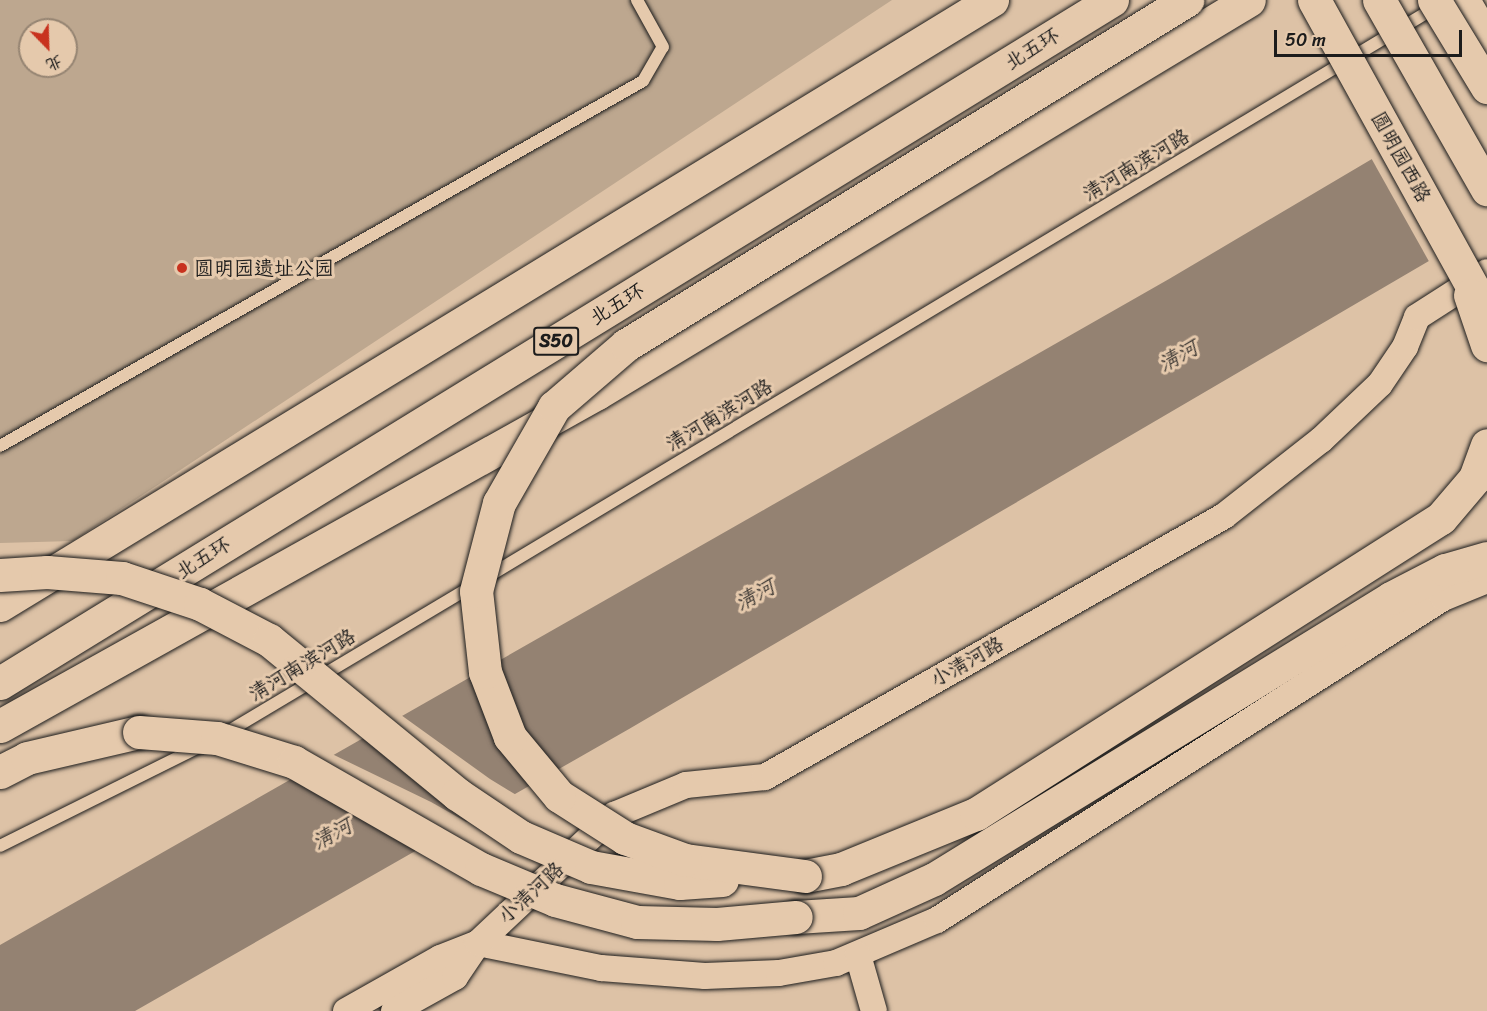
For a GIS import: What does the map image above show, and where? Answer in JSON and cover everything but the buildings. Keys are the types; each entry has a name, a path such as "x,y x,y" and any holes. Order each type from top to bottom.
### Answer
{"main road":[{"path":"555,268 951,0"},
{"path":"0,605 992,0"},
{"name":"北五环","path":"0,683 1112,0"},
{"path":"805,876 685,861 625,838 559,796 517,745 485,672 476,591 499,503 554,407 626,345 1187,0"},
{"path":"0,726 597,393 1250,0"},
{"name":"圆明园西路","path":"1314,0 1473,267 1487,314"},
{"path":"1378,0 1487,189"},
{"path":"1434,0 1487,87"},
{"path":"1463,0 1487,41"},
{"path":"1473,267 1487,345"},
{"path":"0,575 47,572 122,578 200,604 269,640 457,794 521,837 591,867 680,883 805,876 841,868 901,846 996,802 1441,518 1475,478 1487,445"},
{"path":"0,772 27,758 139,732 217,738 294,762 481,869 555,900 637,922 717,924 859,913 934,879 1391,598 1445,570 1487,558"}],"street":[{"name":"小清河路","path":"394,1011 455,976 478,944 614,815 687,784 765,777 1224,516 1321,440 1380,384 1405,347 1417,317 1473,267"},
{"path":"478,944 601,968 705,976 779,973 836,963 937,920 1443,598 1487,580"},
{"name":"小清河路","path":"346,1011 440,958 478,944"},
{"path":"858,955 874,1011"}],"lane":[{"path":"0,446 643,81 663,47 637,0"},
{"name":"清河南滨河路","path":"0,846 84,807 230,730 1448,0"}],"shaded area":[{"name":"圆明园遗址公园","path":"0,0 892,0 73,541 0,543"}],"water":[{"name":"清河","path":"1487,91 1487,227 629,729 135,1011 0,1011 0,945 1169,279"}],"pier":[{"path":"1487,88 1487,231 1431,265 1370,156"},
{"path":"401,715 490,779 518,796 490,812 372,731"},
{"path":"332,754 431,802 470,824 440,841 305,770"}],"place":[{"name":"圆明园遗址公园","path":"182,268"}]}
